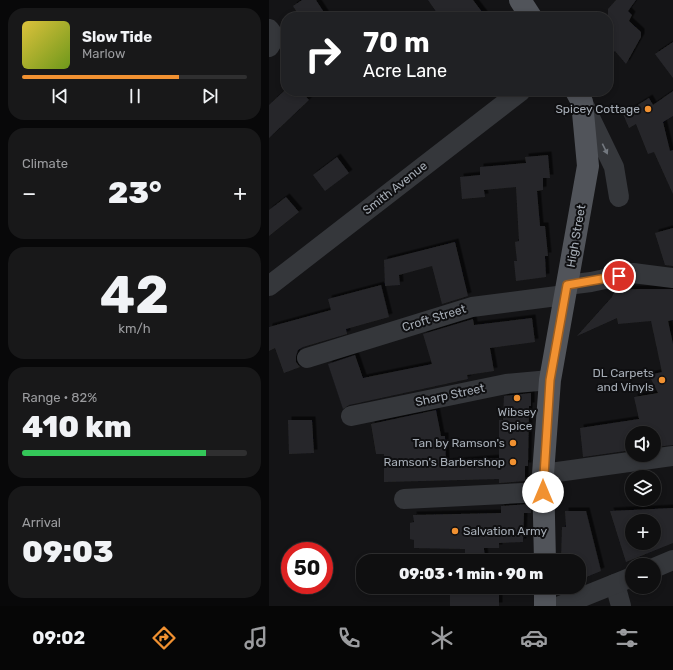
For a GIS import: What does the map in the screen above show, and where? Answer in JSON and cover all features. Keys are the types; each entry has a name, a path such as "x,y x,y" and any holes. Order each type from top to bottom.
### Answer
{"main road":[{"path":"520,0 528,12"},
{"name":"High Street","path":"545,554 543,483 550,380 588,166 579,96"},
{"path":"545,594 545,606"}],"street":[{"path":"269,29 275,37 269,47"},
{"name":"Smith Avenue","path":"269,286 515,96"},
{"name":"High Street","path":"579,96 614,167 619,198"},
{"name":"Croft Street","path":"307,358 472,307 566,290 633,273 673,278"},
{"name":"Sharp Street","path":"351,416 506,384 550,380"},
{"path":"631,470 673,456"},
{"path":"404,499 543,483 625,471"},
{"path":"661,565 673,560"},
{"path":"560,606 623,580 621,606"}],"building":[{"path":"302,0 316,0 324,12 297,12 293,6"},
{"path":"428,0 473,0 482,12 436,12"},
{"path":"616,0 636,0 628,11 632,15 629,21 641,32 641,37 626,64 615,51 613,53 613,12 608,12 608,9"},
{"path":"673,42 673,78 655,54"},
{"path":"673,91 673,116 663,122 670,151 673,150 673,194 654,152 648,154 636,124 629,128 623,114 649,98 653,105"},
{"path":"281,94 281,96 305,96 309,100 269,138 269,105"},
{"path":"548,155 550,178 543,178 543,190 537,191 540,226 545,226 548,256 545,256 546,277 516,281 514,261 517,261 515,242 519,241 516,187 484,190 485,197 462,199 460,177 480,175 480,167 526,163 525,157"},
{"path":"337,157 349,173 325,191 313,175"},
{"path":"286,197 299,212 269,236 269,210"},
{"path":"673,228 673,266 665,265 655,233"},
{"path":"455,242 468,296 442,304 432,266 399,275 400,285 385,286 384,260"},
{"path":"381,285 389,317 346,329 347,334 303,347 298,350 296,356 296,362 300,367 284,373 275,348 269,351 269,327 331,310 328,299"},
{"path":"673,289 673,320 668,321 673,344 673,445 661,446 661,426 625,426 625,451 583,457 580,428 639,419 634,397 658,393 649,375 662,372 651,321 618,324 617,318 577,336 612,297 615,290"},
{"path":"532,318 535,342 490,348 494,371 467,375 468,379 349,405 343,409 328,364 355,355 363,378 432,364 423,334 473,319 474,325"},
{"path":"531,393 531,406 529,406 528,466 525,466 525,481 499,483 499,479 384,482 384,454 376,454 371,424 436,410 441,436 445,436 446,462 499,458 499,420 503,420 504,396"},
{"path":"288,420 312,420 314,453 289,454"},
{"name":"Salvation Army","path":"531,504 531,513 524,513 523,542 499,543 499,548 484,548 484,554 465,554 465,549 414,548 414,540 410,539 410,523 414,522 413,515 501,513 501,506"},
{"path":"673,508 673,543 661,548 661,514 625,514 625,550 656,550 636,558 625,559 610,511"},
{"path":"565,511 586,511 601,571 586,577 586,554 561,554 562,527 566,527"},
{"path":"450,594 499,594 499,606 450,606"}],"place":[{"name":"Spicey Cottage","path":"648,109"},
{"name":"DL Carpets and Vinyls","path":"662,380"},
{"name":"Wibsey Spice","path":"517,398"},
{"name":"Tan by Ramson's","path":"513,443"},
{"name":"Ramson's Barbershop","path":"513,462"},
{"name":"Salvation Army","path":"455,531"}],"route":[{"path":"543,492 550,380 567,285 619,276"}]}
